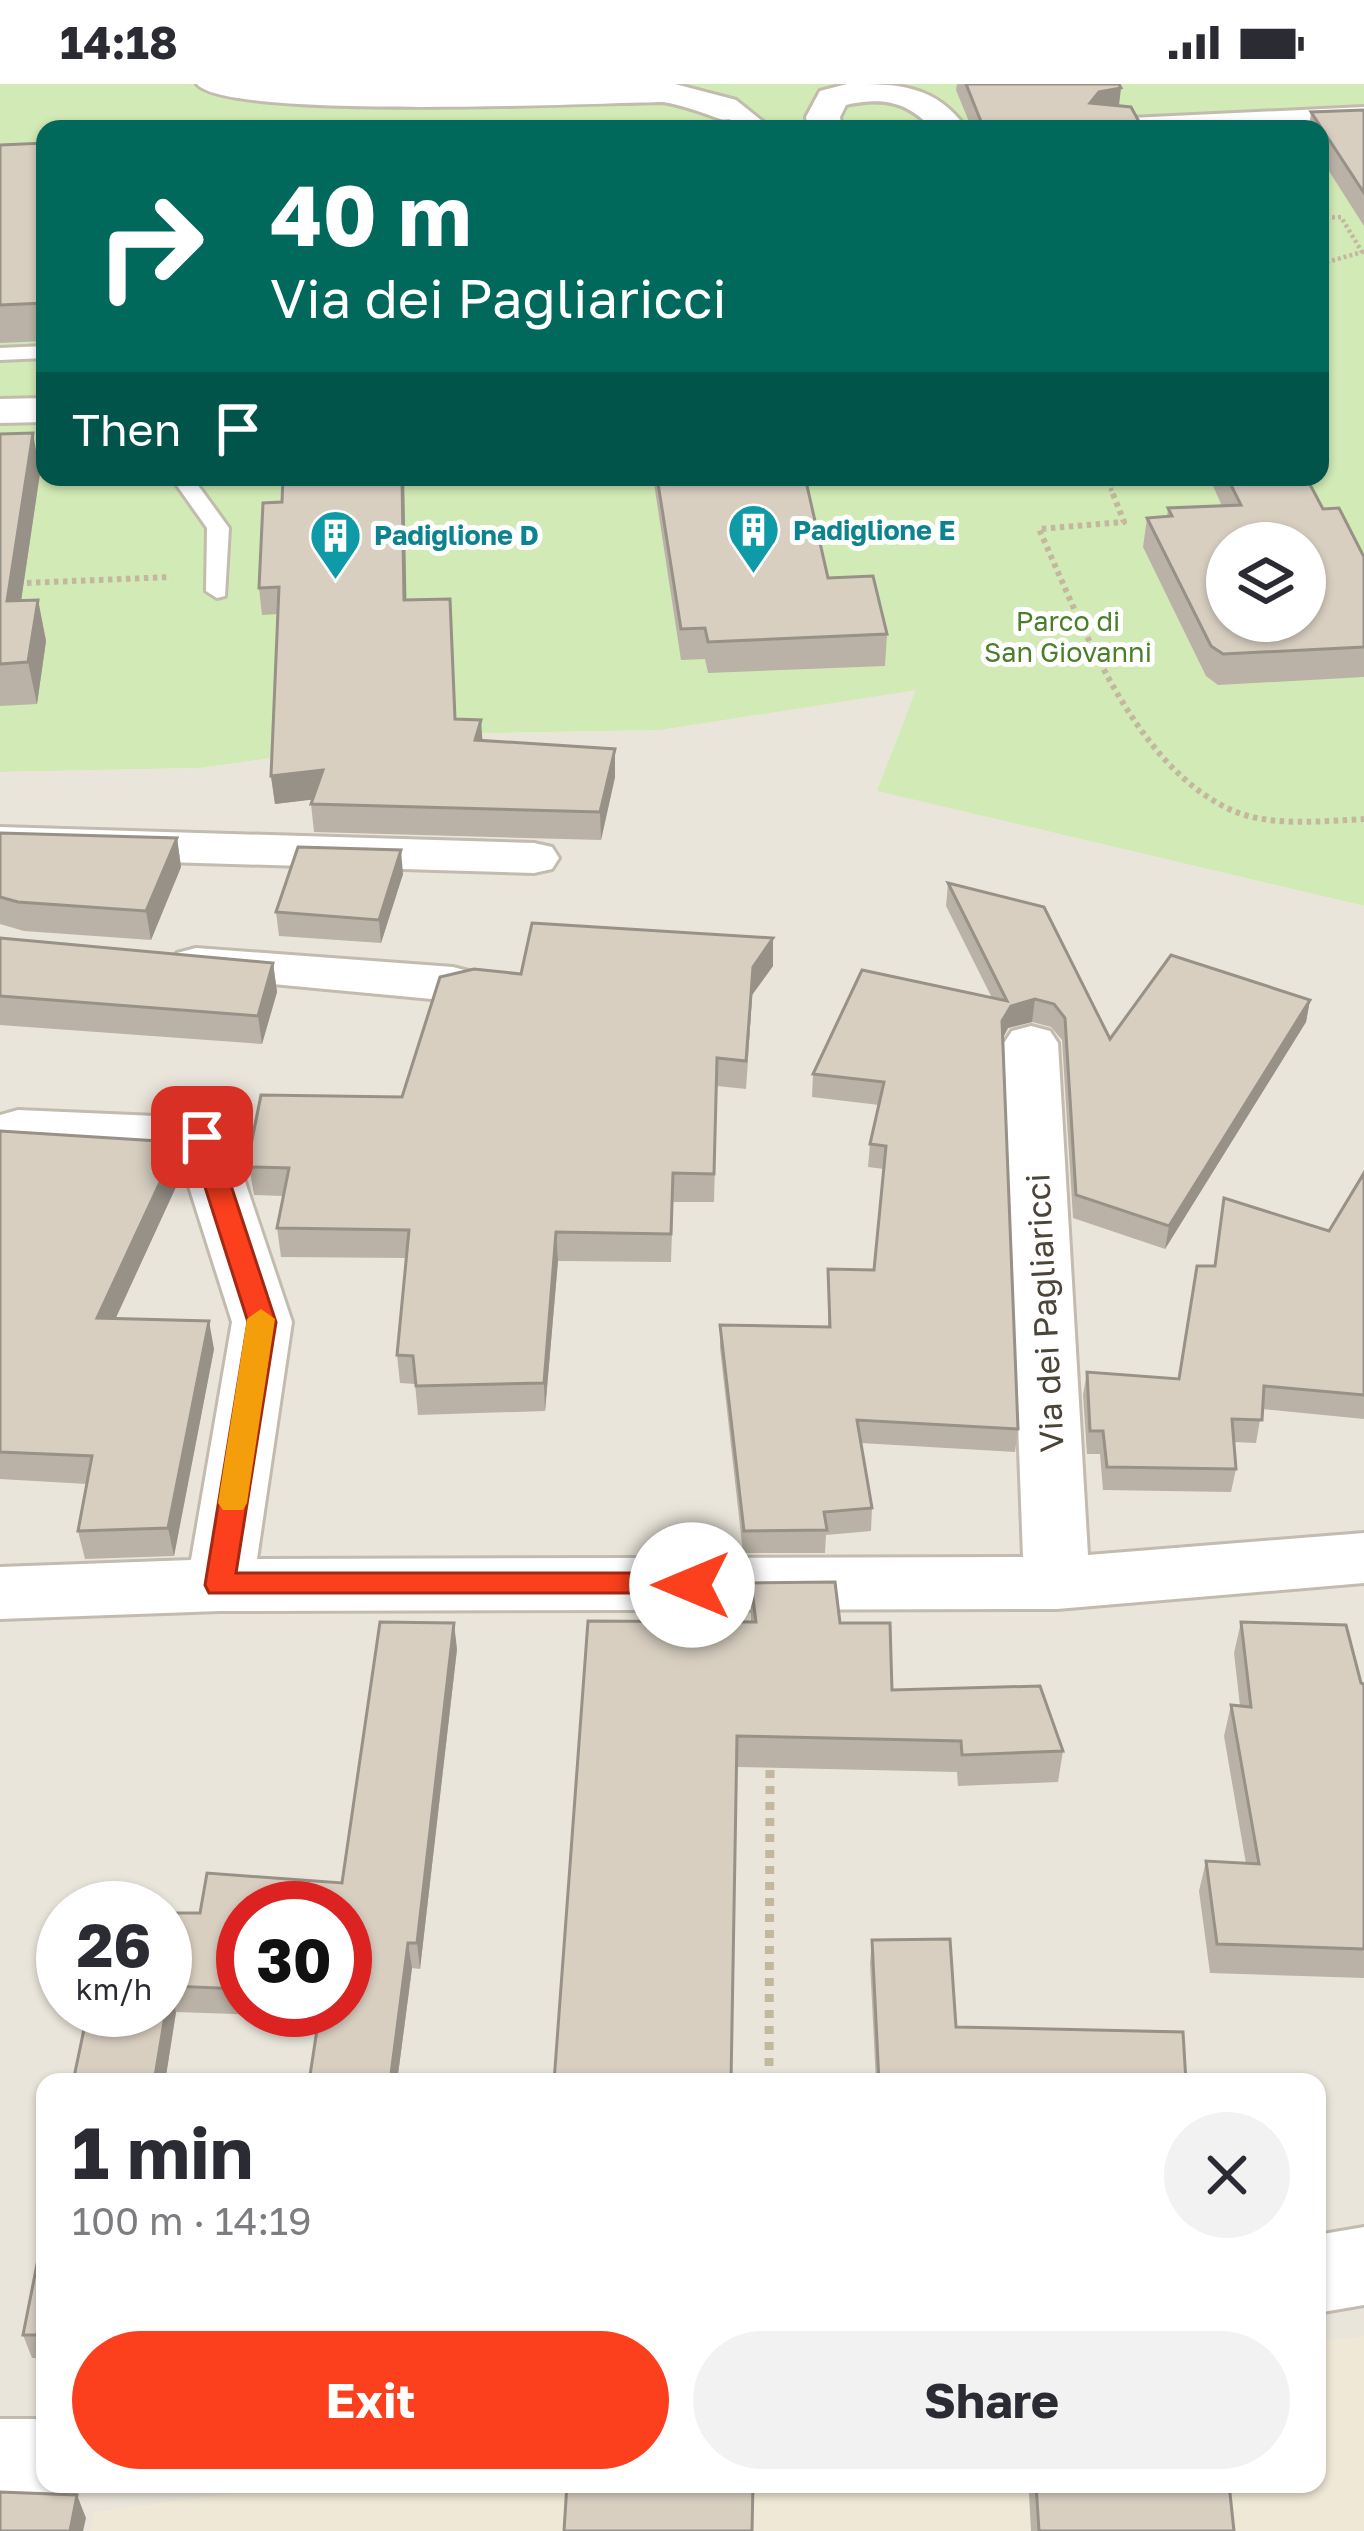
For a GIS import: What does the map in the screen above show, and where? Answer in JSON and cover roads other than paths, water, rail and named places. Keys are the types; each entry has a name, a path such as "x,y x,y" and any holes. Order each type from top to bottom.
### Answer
{"street":[{"path":"214,84 324,98 663,92 709,100 746,120"},
{"path":"823,120 832,98 856,88 893,88 922,97 942,120"},
{"path":"1300,120 1364,117"},
{"path":"0,412 36,410"},
{"path":"0,842 534,858"},
{"path":"153,961 453,984"},
{"name":"Via dei Pagliaricci","path":"1031,1043 1057,1583"},
{"path":"18,1129 202,1137 262,1322 220,1585"},
{"path":"0,1593 220,1585 1057,1583 1364,1558"},
{"path":"1326,2272 1364,2266"},
{"path":"0,2462 36,2462"}],"lane":[{"path":"0,354 36,352"},
{"path":"188,486 218,528 217,591"}],"place":[{"name":"Padiglione E","path":"754,576"},
{"name":"Padiglione D","path":"335,581"}],"park label":[{"name":"Parco di San Giovanni","path":"1068,636"}]}
